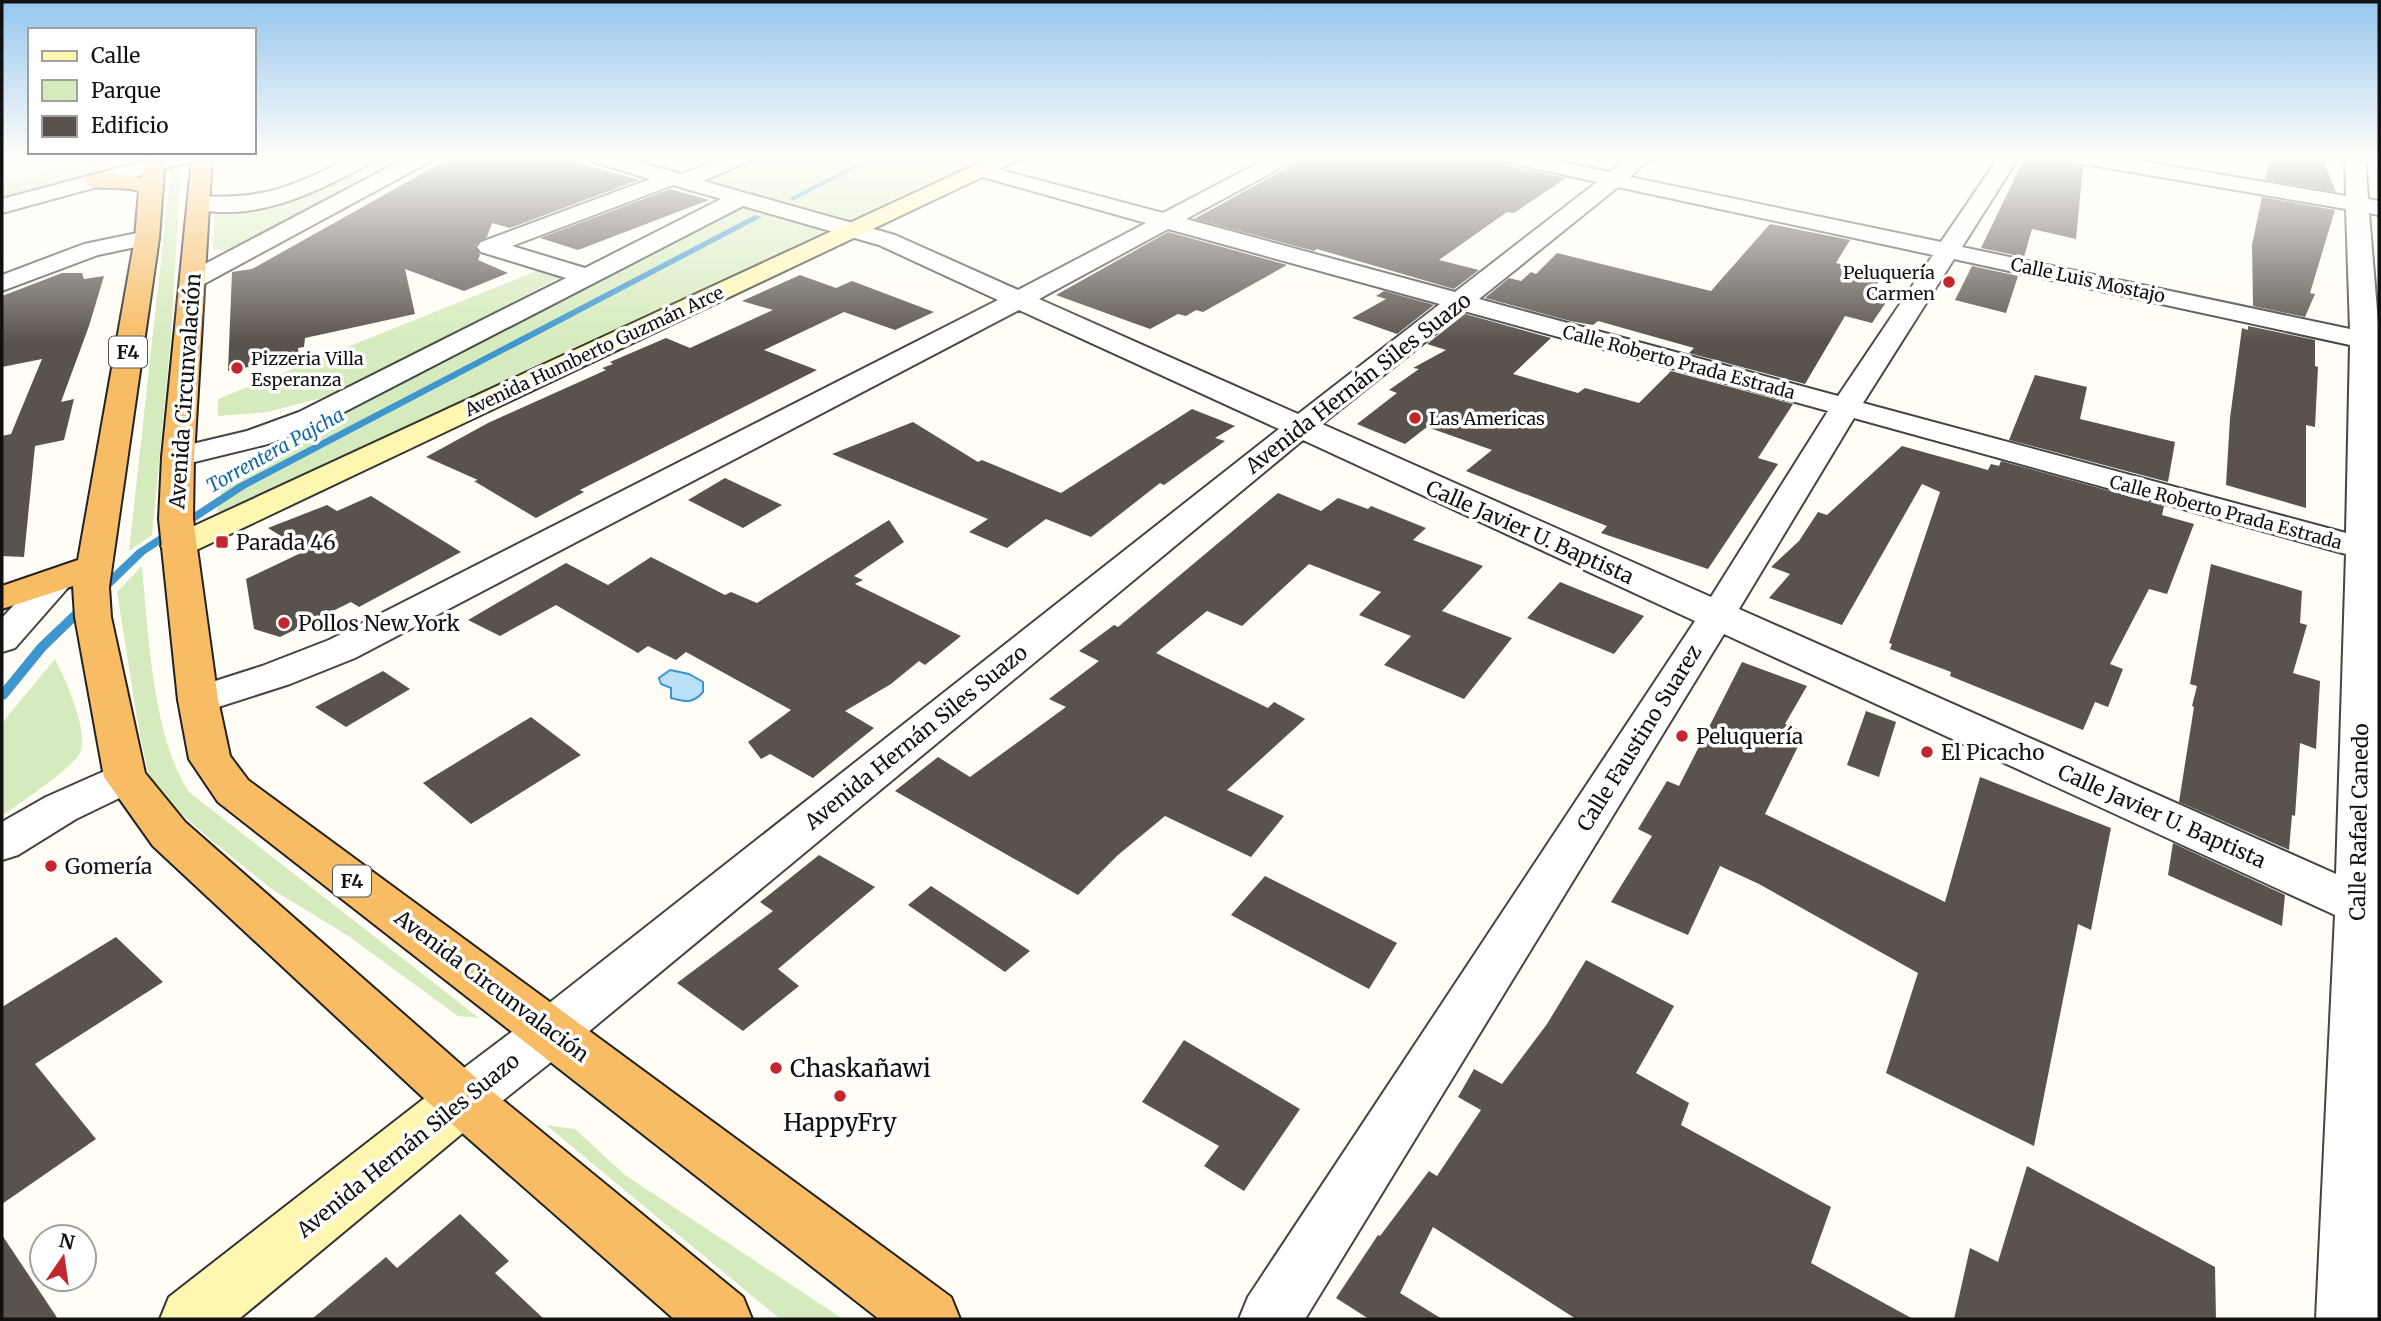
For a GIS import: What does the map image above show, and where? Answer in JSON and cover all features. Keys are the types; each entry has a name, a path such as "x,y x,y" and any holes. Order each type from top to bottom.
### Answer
{"highway":[{"name":"F4","path":"149,219 93,590 125,777 169,834 463,1100 721,1319"},
{"name":"Avenida Circunvalación","path":"198,219 178,457 177,535 198,699 210,759 233,791 929,1319"},
{"path":"2,598 54,583 93,590"}],"main road":[{"name":"Avenida Humberto Guzmán Arce","path":"177,535 876,219"},
{"name":"Avenida Hernán Siles Suazo","path":"191,1319 463,1100"}],"street":[{"path":"193,280 308,219"},
{"path":"568,219 489,247 587,276"},
{"path":"178,457 257,438 310,418 587,276 723,219"},
{"name":"Calle Javier U. Baptista","path":"811,219 887,240 1016,301 2369,909"},
{"name":"Calle Roberto Prada Estrada","path":"1154,219 2371,550"},
{"path":"198,699 276,675 342,649 1172,219"},
{"name":"Avenida Hernán Siles Suazo","path":"463,1100 1300,428 1566,219"},
{"name":"Calle Luis Mostajo","path":"1798,219 2371,341"},
{"name":"Calle Faustino Suarez","path":"1270,1319 1717,617 1844,408 1968,219"},
{"name":"Calle Rafael Canedo","path":"2347,1319 2369,909 2371,341 2368,219"},
{"path":"2,284 92,249 147,238"},
{"path":"2,640 54,583"},
{"path":"2,843 61,808 125,777"}],"green space":[{"path":"165,219 178,219 171,337 152,535 129,551"},
{"path":"215,219 293,219 231,251 213,250"},
{"path":"715,219 786,219 821,228 824,233 229,511 217,512 224,477"},
{"path":"834,219 860,219 857,220 846,222"},
{"path":"544,268 562,273 561,277 333,395 267,412 218,416 218,399"},
{"path":"142,566 150,652 160,714 177,770 189,792 479,1018 458,1016 347,935 273,890 164,798 149,775 140,737 117,592"},
{"path":"55,659 78,717 81,751 58,775 2,816 2,723"},
{"path":"546,1125 575,1129 625,1175 843,1319 780,1319"}],"water":[{"path":"670,670 689,674 703,682 703,692 696,699 688,701 671,698 671,688 661,684 659,678"}],"building":[{"path":"342,219 535,219 510,228 492,223 487,237 475,245 480,255 478,260 508,273 464,291 405,269 415,314 305,338 304,347 298,348 299,357 228,371 232,272 252,269"},
{"path":"591,219 660,219 578,250 540,238"},
{"path":"1194,219 1498,219 1439,260 1479,270 1454,289 1317,249 1314,251"},
{"path":"1995,219 2078,219 2076,239 2032,229 2024,257 1981,248"},
{"path":"2257,219 2332,219 2310,293 2315,294 2305,317 2253,306 2252,245"},
{"path":"1770,224 1850,240 1836,263 1884,274 1872,291 1891,295 1872,323 1845,316 1805,384 1689,353 1694,348 1598,321 1593,325 1570,321 1485,298 1509,278 1521,281 1531,272 1536,274 1557,253 1711,291"},
{"path":"1168,232 1287,265 1203,312 1196,310 1186,316 1178,314 1150,329 1056,295"},
{"path":"1972,266 2018,276 2006,313 1955,300"},
{"path":"62,273 82,273 84,279 104,276 61,402 74,399 64,440 35,446 24,557 2,556 2,436 11,434 42,359 2,367 2,296"},
{"path":"800,275 836,288 852,281 934,312 895,330 844,312 764,350 817,370 580,490 584,492 536,518 474,481 478,480 426,457 488,423 606,370 602,368 613,364 610,362 666,338 690,348 773,310 742,301"},
{"path":"1384,291 1434,305 1397,334 1352,318 1386,299 1376,296"},
{"path":"1465,314 1551,338 1513,374 1578,393 1585,388 1639,403 1671,371 1793,404 1758,458 1778,464 1708,569 1601,533 1607,526 1466,471 1492,450 1427,427 1405,444 1357,424 1397,393 1389,390 1419,369 1413,368 1446,350 1427,344"},
{"path":"2248,326 2315,340 2315,366 2318,367 2315,427 2306,425 2306,508 2226,485 2230,418 2242,328 2248,330"},
{"path":"2035,375 2087,387 2080,419 2175,442 2168,482 2009,440"},
{"path":"1192,409 1235,426 1215,438 1225,441 1164,485 1160,483 1091,537 1046,519 1007,548 969,532 988,519 832,454 913,422 978,462 982,460 1061,493"},
{"path":"1902,446 1988,470 1991,464 1999,466 2001,461 2164,506 2162,515 2194,524 2167,594 2149,589 2110,664 2123,669 2108,707 2095,702 2083,730 1950,676 1951,672 1890,649 1892,644 1889,643 1940,492 1922,484 1842,625 1769,598 1790,574 1771,567 1799,541 1818,512 1827,515"},
{"path":"725,478 782,505 743,528 688,500"},
{"path":"1278,493 1321,511 1338,498 1368,509 1371,506 1426,528 1413,540 1483,566 1442,611 1512,638 1464,699 1384,665 1411,636 1359,615 1381,592 1309,564 1242,626 1207,611 1156,653 1268,708 1274,702 1305,719 1227,790 1284,816 1251,857 1165,816 1118,855 1078,895 895,791 938,757 970,777 1066,707 1049,699 1099,661 1079,651 1114,625 1118,627"},
{"path":"371,496 461,552 359,607 351,602 280,637 254,629 246,579 305,551 268,528 327,505 337,511"},
{"path":"889,520 904,542 854,576 863,580 855,584 961,636 925,665 919,661 891,684 845,711 874,728 813,778 770,754 761,759 748,742 791,710 686,652 676,660 648,646 638,653 556,605 500,636 468,620 566,563 608,585 651,557 725,595 731,592 757,603"},
{"path":"2211,564 2302,591 2300,623 2307,625 2293,673 2320,681 2316,749 2300,743 2295,816 2292,815 2289,850 2179,802 2197,686 2190,684"},
{"path":"1560,582 1644,616 1614,654 1527,618"},
{"path":"1742,662 1807,686 1785,724 1805,732 1765,814 1945,902 1980,777 2111,828 2091,930 2078,924 2034,1146 1886,1073 1918,973 1759,884 1720,866 1688,935 1611,902 1652,836 1638,829 1667,781 1679,786"},
{"path":"383,671 410,689 346,727 315,707"},
{"path":"1866,711 1896,722 1879,777 1847,765"},
{"path":"531,717 581,755 471,824 423,783"},
{"path":"2173,843 2285,895 2282,926 2168,875"},
{"path":"819,855 875,887 778,969 799,986 743,1031 677,983 773,911 760,902"},
{"path":"1265,876 1397,943 1369,989 1231,915"},
{"path":"931,886 1030,951 1005,972 908,905"},
{"path":"116,937 163,982 35,1064 96,1139 2,1204 2,1007"},
{"path":"1586,960 1674,1006 1636,1073 1689,1103 1681,1125 1831,1207 1811,1263 1913,1319 1576,1319 1433,1227 1400,1293 1442,1319 1369,1319 1336,1298 1378,1235 1380,1236 1429,1171 1437,1176 1481,1110 1458,1097 1474,1069 1502,1084 1547,1024"},
{"path":"1184,1040 1300,1109 1244,1191 1204,1166 1219,1146 1142,1102"},
{"path":"2027,1166 2215,1267 2216,1319 1954,1319 1970,1248 1998,1262"},
{"path":"460,1214 509,1261 495,1273 544,1319 312,1319 386,1257 397,1268"},
{"path":"2,1235 28,1274 28,1293 41,1293 58,1319 2,1319"}],"waterway":[{"name":"Torrentera Pajcha","path":"2,696 42,647 141,552 242,486 755,219"}],"place":[{"name":"Peluquería Carmen","path":"1949,282"},
{"name":"Pizzeria Villa Esperanza","path":"237,368"},
{"name":"Las Americas","path":"1415,418"},
{"name":"Parada 46","path":"222,542"},
{"name":"Pollos New York","path":"284,623"},
{"name":"Peluquería","path":"1682,736"},
{"name":"El Picacho","path":"1927,752"},
{"name":"Gomería","path":"51,866"},
{"name":"Chaskañawi","path":"776,1068"},
{"name":"HappyFry","path":"840,1096"}]}
